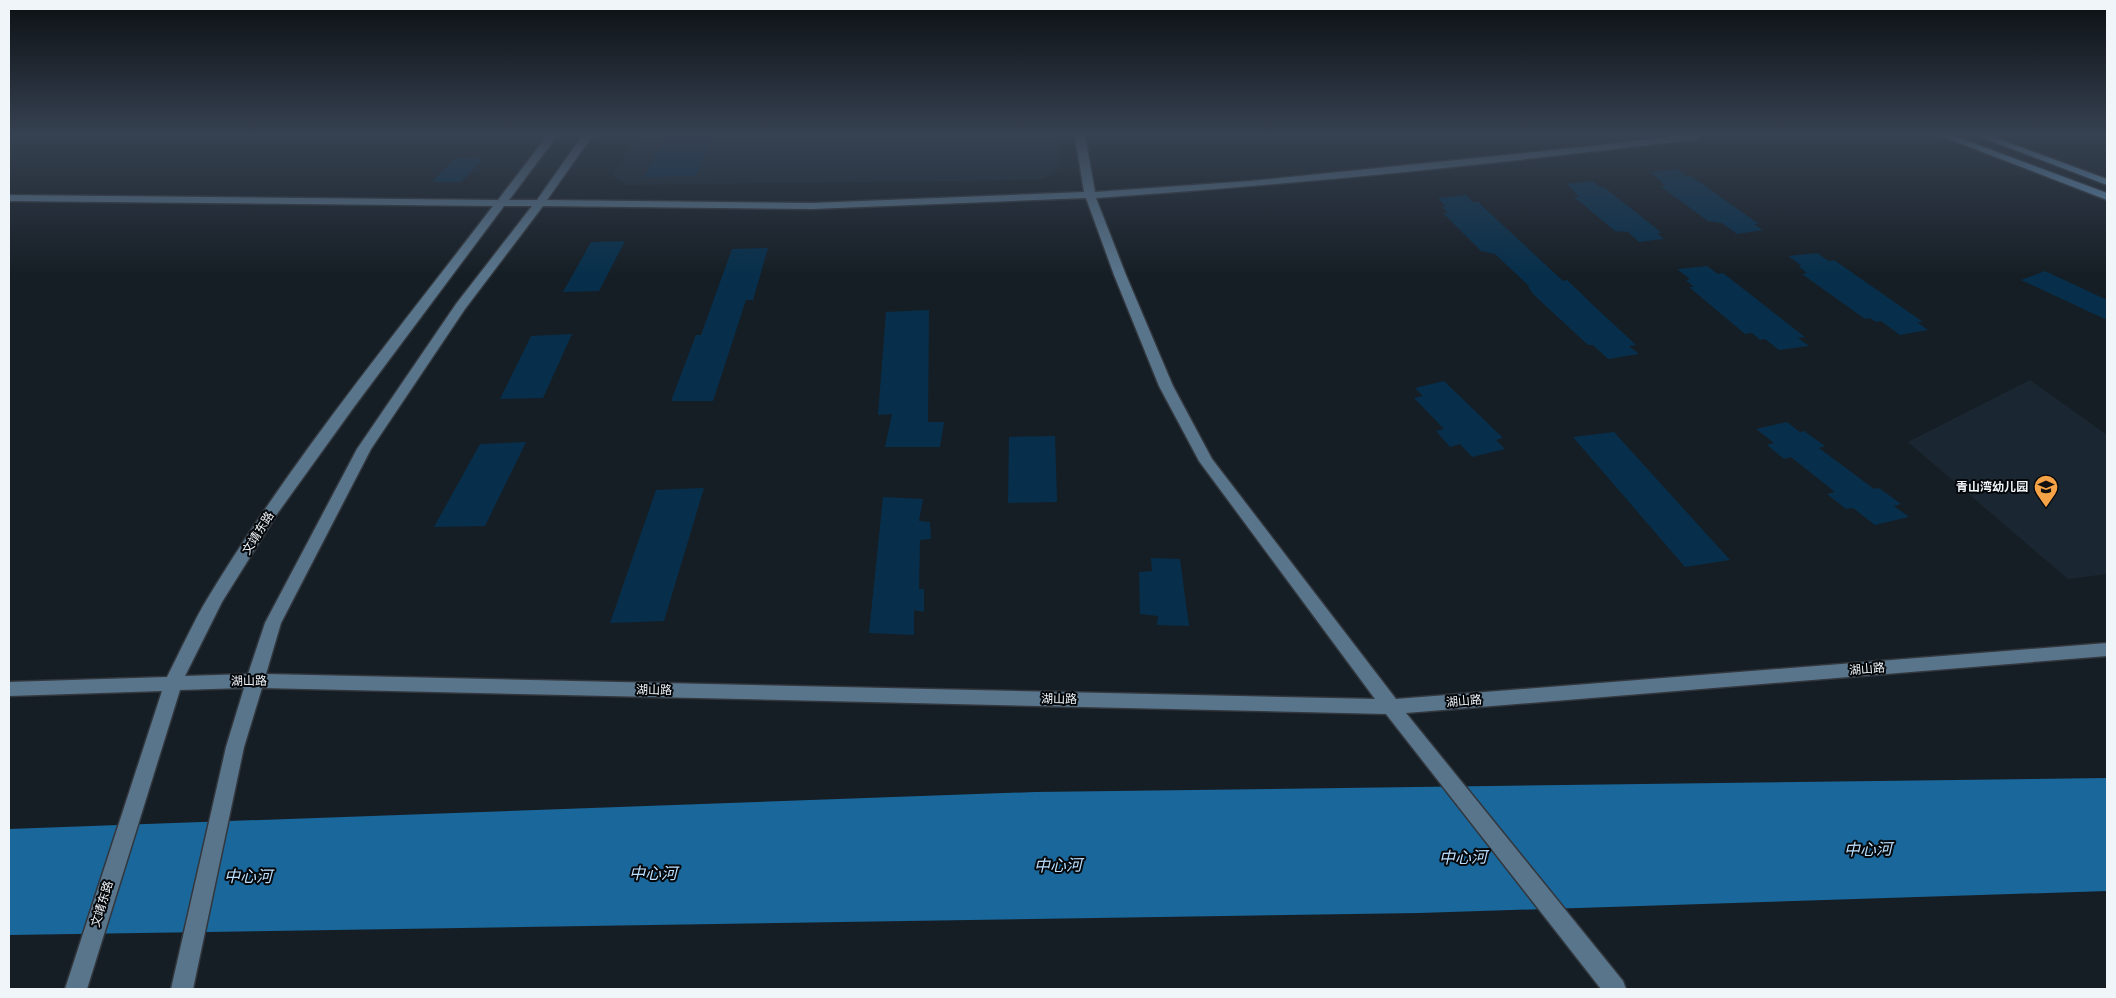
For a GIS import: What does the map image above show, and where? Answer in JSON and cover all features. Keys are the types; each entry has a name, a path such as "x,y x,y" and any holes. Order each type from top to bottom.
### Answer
{"main road":[{"name":"文靖东路","path":"76,989 172,683 215,600 272,510 349,404 516,183"},
{"path":"182,989 235,746 273,623 364,449 460,307 554,183"},
{"path":"1088,183 1090,195 1120,275 1166,386 1206,461 1391,707 1615,989"},
{"path":"9,198 812,206 1090,195 1264,183"},
{"path":"2069,183 2107,197"},
{"name":"湖山路","path":"9,689 254,680 1391,707 2107,650"}],"shaded area":[{"path":"623,183 827,183 626,185"},
{"name":"青山湾幼儿园","path":"2030,380 2107,435 2107,574 2068,579 1908,442"}],"water":[{"name":"中心河","path":"2107,778 2107,891 1419,913 9,935 9,829 1035,792"}],"building":[{"path":"1594,183 1600,187 1604,187 1662,233 1657,233 1664,239 1639,242 1628,232 1615,231 1574,197 1579,197 1567,184"},
{"path":"1662,183 1700,183 1759,224 1754,224 1763,230 1737,234 1722,223 1708,221 1660,186 1665,186"},
{"path":"1466,195 1473,202 1478,202 1563,281 1567,280 1636,345 1629,346 1639,354 1608,359 1593,345 1588,345 1533,294 1528,287 1530,287 1495,254 1481,251 1443,213 1448,213 1442,207 1446,207 1438,198"},
{"path":"625,241 599,291 563,292 591,242"},
{"path":"768,248 753,300 746,300 713,401 671,401 696,335 701,335 732,249"},
{"path":"1817,253 1829,261 1834,260 1923,322 1917,322 1928,330 1900,335 1881,321 1876,322 1870,318 1865,319 1802,274 1807,273 1798,266 1802,266 1788,256"},
{"path":"1707,266 1718,274 1723,273 1805,337 1798,338 1809,346 1779,350 1765,339 1760,340 1752,333 1745,334 1689,287 1694,287 1686,280 1690,279 1677,269"},
{"path":"2045,271 2107,300 2107,320 2021,280"},
{"path":"929,310 928,422 944,422 940,447 885,447 892,414 878,415 886,312"},
{"path":"572,334 543,398 500,399 531,336"},
{"path":"1444,381 1503,438 1496,440 1505,449 1472,457 1460,444 1450,447 1436,431 1444,429 1414,398 1423,396 1415,388"},
{"path":"1787,422 1800,432 1804,431 1825,446 1819,448 1874,489 1879,488 1901,504 1894,506 1909,517 1875,525 1853,508 1846,509 1827,494 1835,492 1791,457 1784,459 1767,445 1774,443 1756,429"},
{"path":"1614,432 1730,560 1685,567 1573,437"},
{"path":"1055,436 1057,502 1008,503 1009,437"},
{"path":"526,442 485,526 434,527 480,444"},
{"path":"704,488 664,621 610,623 656,490"},
{"path":"883,497 923,499 919,521 930,522 931,539 920,540 919,589 924,589 924,612 914,610 914,635 869,633"},
{"path":"1151,558 1180,559 1189,626 1157,625 1158,616 1140,614 1139,572 1152,571"}],"place":[{"name":"青山湾幼儿园","path":"2046,508"}]}
